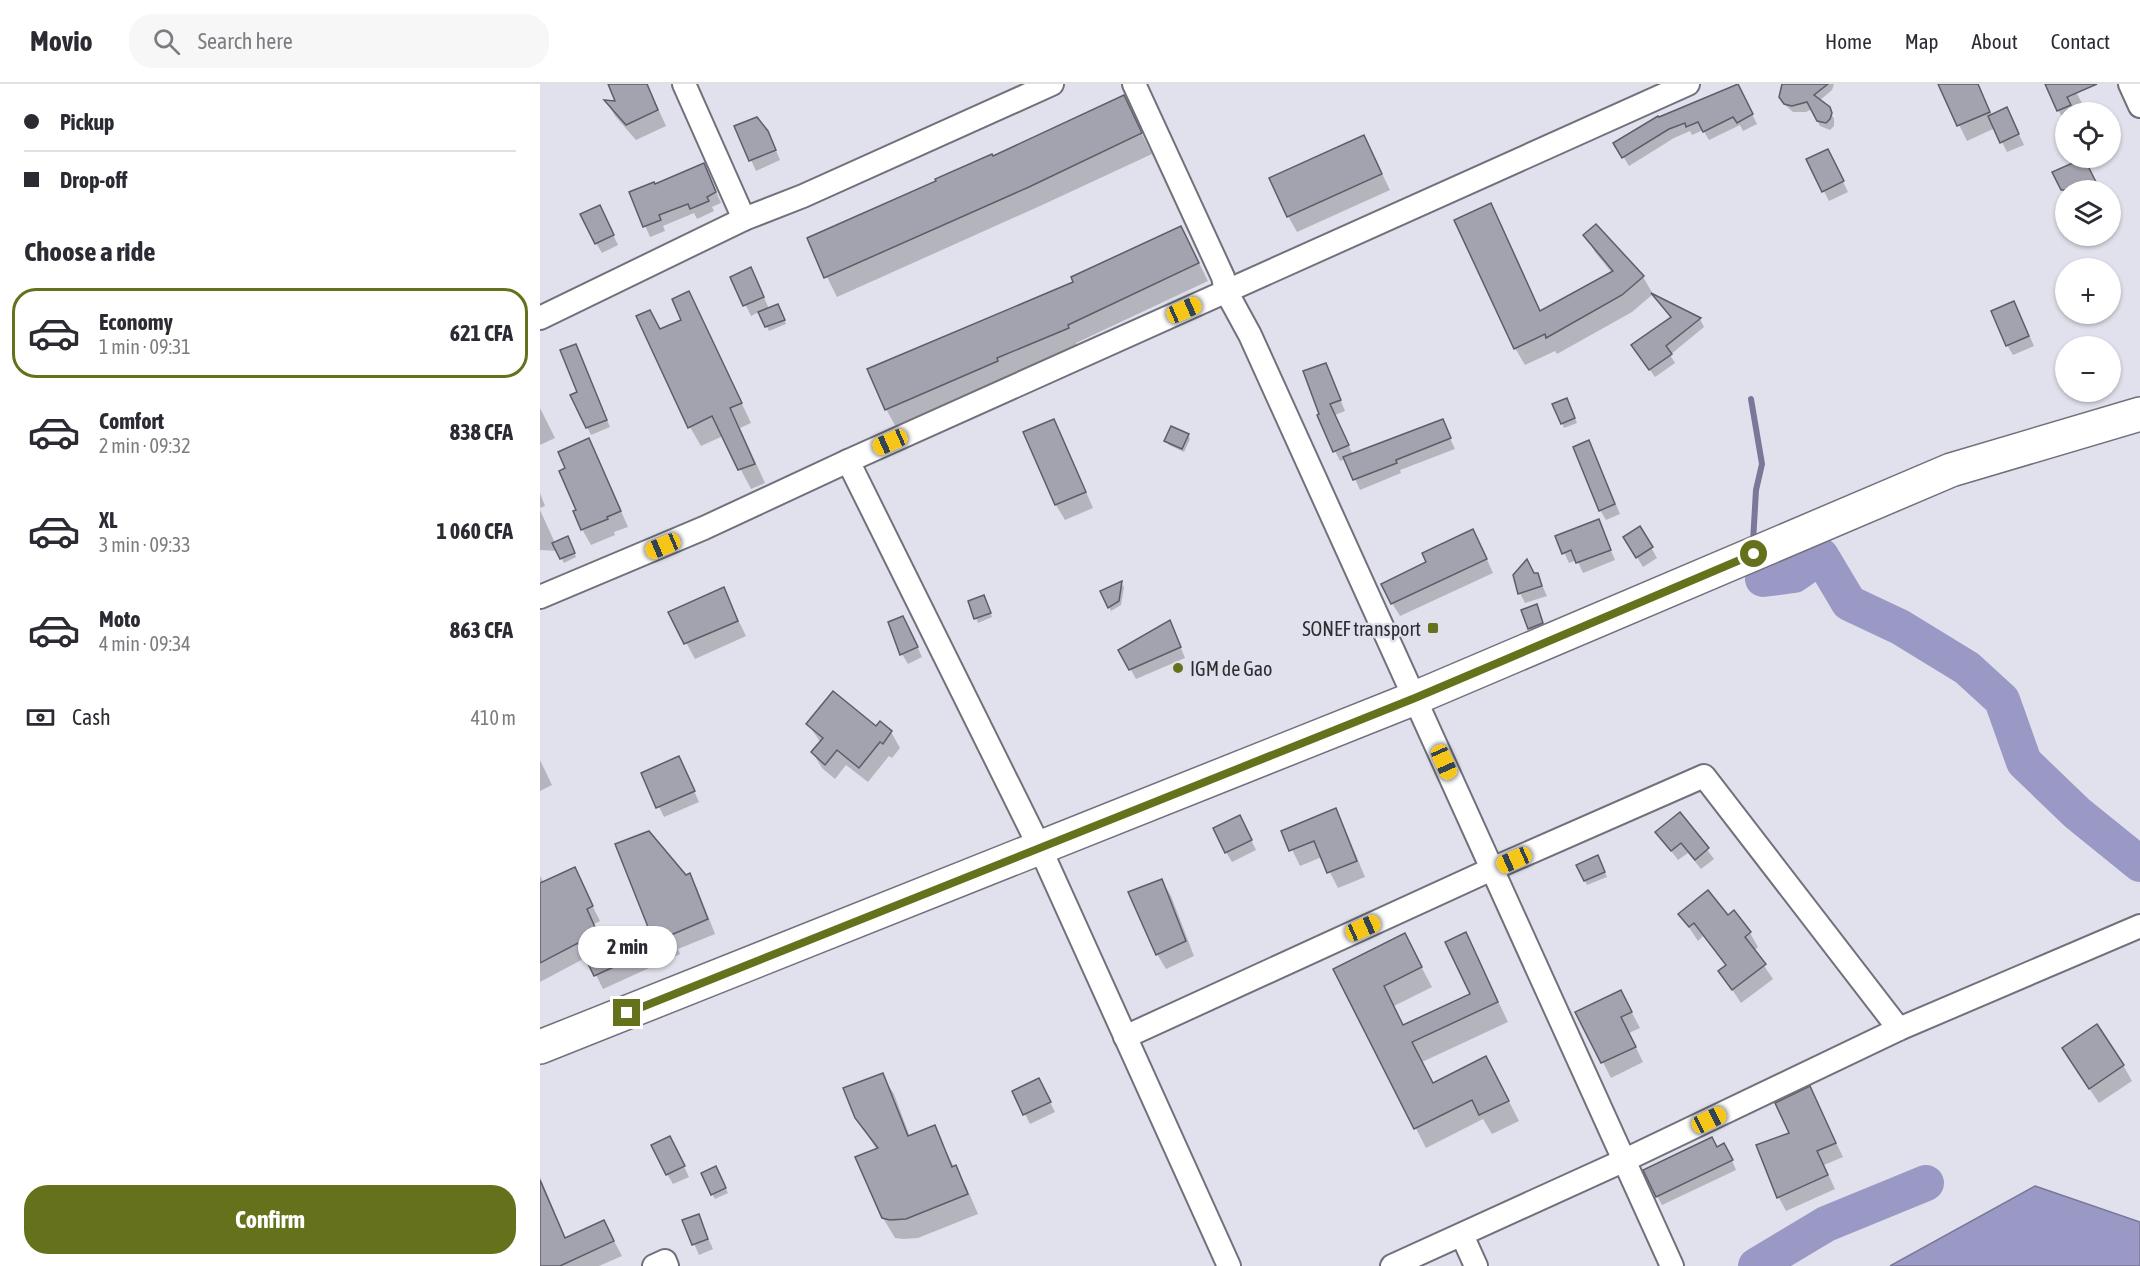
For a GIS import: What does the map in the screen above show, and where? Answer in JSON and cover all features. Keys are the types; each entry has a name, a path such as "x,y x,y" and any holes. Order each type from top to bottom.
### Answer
{"main road":[{"path":"540,1047 1415,698 1951,470 2140,414"}],"street":[{"path":"684,84 744,219"},
{"path":"540,318 744,219 803,196 1052,84"},
{"path":"1134,84 1223,277 1226,291 1250,335 1672,1266"},
{"path":"540,597 704,528 848,461 1688,84"},
{"path":"2130,84 2140,106"},
{"path":"848,461 1040,848 1229,1266"},
{"path":"1125,1037 1492,869 1704,776 1899,1029"},
{"path":"1392,1266 1624,1160 1899,1029 2136,928"},
{"path":"1462,1234 1476,1266"}],"water":[{"path":"2035,1186 2140,1222 2140,1266 1890,1266"}],"building":[{"path":"608,84 647,84 658,110 626,125 604,100 615,101"},
{"path":"1738,84 1753,114 1737,123 1733,117 1703,132 1698,122 1686,127 1685,123 1669,129 1622,158 1613,143 1658,116"},
{"path":"1782,84 1828,84 1814,95 1830,107 1832,113 1830,119 1826,123 1817,121 1807,102 1792,106 1784,104 1779,97"},
{"path":"1938,84 1978,84 1990,112 1957,126"},
{"path":"2045,84 2097,84 2067,97 2070,102 2055,102 2055,106"},
{"path":"1124,95 1142,133 1029,187 824,278 807,238"},
{"path":"2007,107 2019,134 2000,143 1988,116"},
{"path":"757,117 768,131 776,150 749,161 734,126"},
{"path":"1364,135 1382,174 1287,217 1269,178"},
{"path":"1828,149 1844,181 1822,192 1806,159"},
{"path":"704,163 716,192 707,197 709,201 690,209 688,204 659,215 661,220 643,227 629,192 654,182 655,184"},
{"path":"2061,168 2089,168 2095,180 2056,180 2052,172"},
{"path":"1491,203 1540,311 1613,271 1583,235 1596,224 1644,276 1622,295 1546,338 1545,334 1514,349 1454,220"},
{"path":"600,205 614,235 595,244 580,214"},
{"path":"1181,226 1199,263 1068,325 1069,328 997,358 998,361 885,410 867,369 1073,282 1071,277"},
{"path":"751,267 764,297 743,306 730,277"},
{"path":"689,291 742,403 730,408 755,464 738,470 712,416 688,428 636,316 650,310 660,329 681,320 672,299"},
{"path":"1651,293 1701,318 1666,346 1672,354 1649,370 1631,345 1671,317"},
{"path":"2014,301 2029,336 2006,346 1991,311"},
{"path":"778,304 785,320 765,327 758,312"},
{"path":"576,344 607,420 586,428 570,395 577,392 560,350"},
{"path":"1326,363 1341,400 1330,404 1349,445 1333,452 1317,415 1319,414 1303,371"},
{"path":"1567,398 1575,418 1561,424 1552,404"},
{"path":"1054,419 1086,492 1055,505 1023,432"},
{"path":"1443,419 1451,438 1353,480 1343,457"},
{"path":"1171,426 1189,434 1182,449 1164,441"},
{"path":"589,438 621,511 581,530 573,511 576,510 559,471 565,468 558,452"},
{"path":"1589,440 1615,504 1599,511 1573,447"},
{"path":"1599,519 1611,550 1576,563 1571,550 1562,554 1555,536"},
{"path":"1640,526 1653,547 1636,558 1623,537"},
{"path":"1473,529 1487,559 1391,604 1381,584 1426,562 1422,553"},
{"path":"568,536 575,553 560,559 552,543"},
{"path":"1527,559 1534,573 1538,573 1542,586 1518,594 1513,575"},
{"path":"1122,581 1119,601 1108,608 1100,591"},
{"path":"724,587 738,621 684,644 668,612"},
{"path":"984,595 991,613 974,619 968,601"},
{"path":"1537,604 1543,623 1528,629 1521,610"},
{"path":"903,616 918,647 900,655 888,622"},
{"path":"1170,620 1181,647 1129,670 1118,650"},
{"path":"833,691 876,726 880,721 892,731 883,744 880,742 859,768 837,750 825,765 811,752 823,738 806,724"},
{"path":"679,756 695,791 656,808 641,773"},
{"path":"1336,808 1357,861 1327,873 1314,841 1289,851 1281,831"},
{"path":"1680,812 1709,848 1695,860 1681,843 1671,851 1655,832"},
{"path":"1240,815 1252,840 1225,853 1213,828"},
{"path":"649,831 686,875 690,873 708,919 671,935 673,940 594,976 578,943 540,963 540,883 575,867 593,906 587,909 606,952 650,932 615,844"},
{"path":"1598,855 1605,872 1584,881 1576,865"},
{"path":"1162,879 1186,941 1156,955 1128,892"},
{"path":"1708,890 1728,915 1734,910 1751,932 1745,937 1766,964 1732,990 1718,971 1726,965 1694,923 1689,927 1678,914"},
{"path":"1466,932 1498,1002 1412,1042 1433,1083 1486,1056 1509,1101 1479,1115 1472,1100 1414,1129 1333,969 1405,933 1422,967 1384,986 1403,1025 1470,994 1445,942"},
{"path":"1621,990 1632,1012 1621,1017 1636,1047 1601,1063 1575,1012"},
{"path":"2097,1024 2124,1065 2089,1089 2062,1048"},
{"path":"883,1073 908,1136 935,1125 952,1167 956,1165 968,1194 906,1219 882,1218 855,1157 878,1148 855,1118 843,1088"},
{"path":"1039,1078 1051,1102 1023,1115 1012,1091"},
{"path":"1810,1086 1836,1143 1817,1151 1828,1175 1777,1198 1756,1145 1789,1133 1775,1103"},
{"path":"670,1136 685,1166 666,1175 651,1145"},
{"path":"1712,1137 1717,1147 1724,1143 1733,1160 1656,1197 1643,1170"},
{"path":"716,1166 726,1188 711,1195 701,1173"},
{"path":"540,1180 565,1238 604,1220 614,1241 560,1266 540,1266"},
{"path":"699,1214 708,1239 692,1245 682,1220"}],"waterway":[{"path":"1751,399 1762,464 1756,490 1753,542"},
{"path":"1763,579 1794,575 1821,556 1849,603 1900,627 1967,668 2002,700 2024,762 2077,813 2140,864"},
{"path":"1756,1266 1826,1224 1926,1183"}],"place":[{"name":"SONEF transport","path":"1433,628"},
{"name":"IGM de Gao","path":"1178,668"}],"route":[{"path":"627,1013 1415,698 1754,554"}]}
